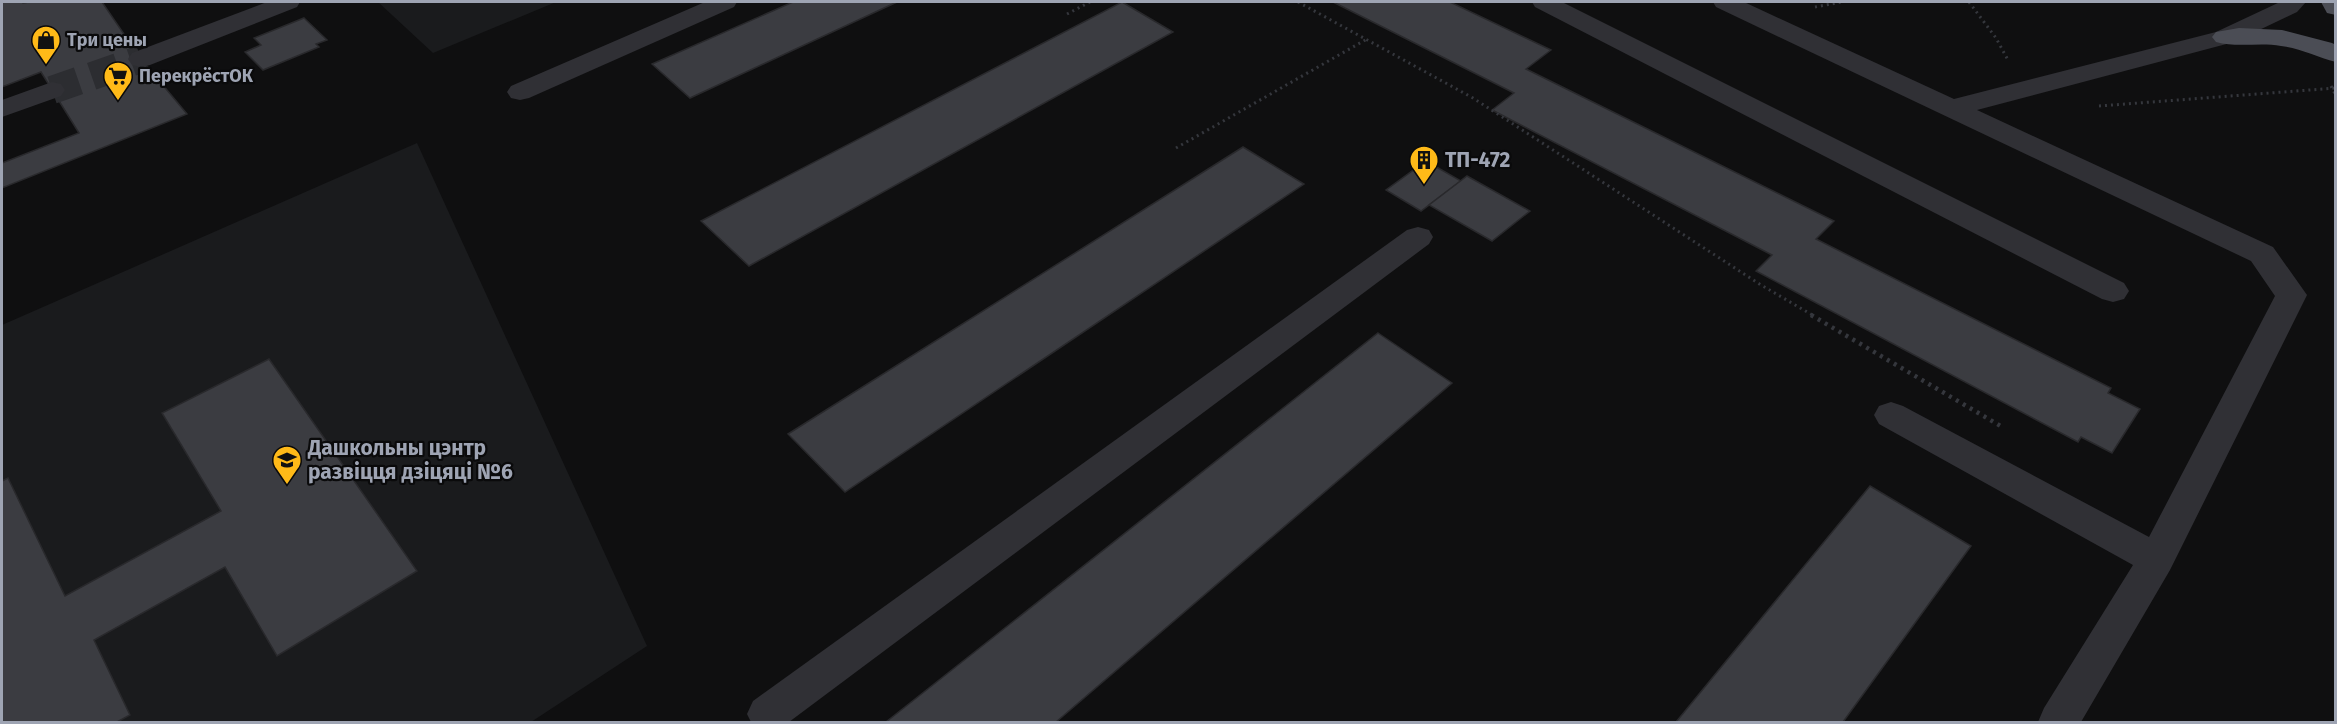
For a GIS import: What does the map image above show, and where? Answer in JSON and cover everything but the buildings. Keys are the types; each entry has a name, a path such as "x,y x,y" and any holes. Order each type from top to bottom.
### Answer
{"main road":[{"path":"2333,2 2336,8"},
{"path":"2225,37 2269,35 2312,45 2336,54"}],"street":[{"path":"141,59 288,2"},
{"path":"520,92 725,2"},
{"path":"1544,2 2113,291"},
{"path":"1725,2 2262,254 2291,295 2157,559 2059,723"},
{"path":"1951,108 2225,37 2294,2"},
{"path":"2,109 52,90"},
{"path":"768,714 1418,237"},
{"path":"1891,415 2157,559"}],"path":[{"path":"1067,14 1090,2"},
{"path":"1298,2 1473,98 1761,285 2008,431"},
{"path":"1811,8 1842,2"},
{"path":"1969,2 1996,38 2009,62"},
{"path":"1176,148 1367,39"},
{"path":"2097,106 2336,88"}],"shaded area":[{"path":"378,2 556,2 433,53"},
{"name":"Дашкольны цэнтр развіцця дзіцяці №6","path":"417,143 647,646 531,722 2,722 2,325"}],"tunnel":[{"path":"52,90 141,59"}],"place":[{"name":"Три цены","path":"46,66"},
{"name":"ПерекрёстОК","path":"118,102"},
{"name":"ТП-472","path":"1424,186"},
{"name":"Дашкольны цэнтр развіцця дзіцяці №6","path":"287,486"}]}
